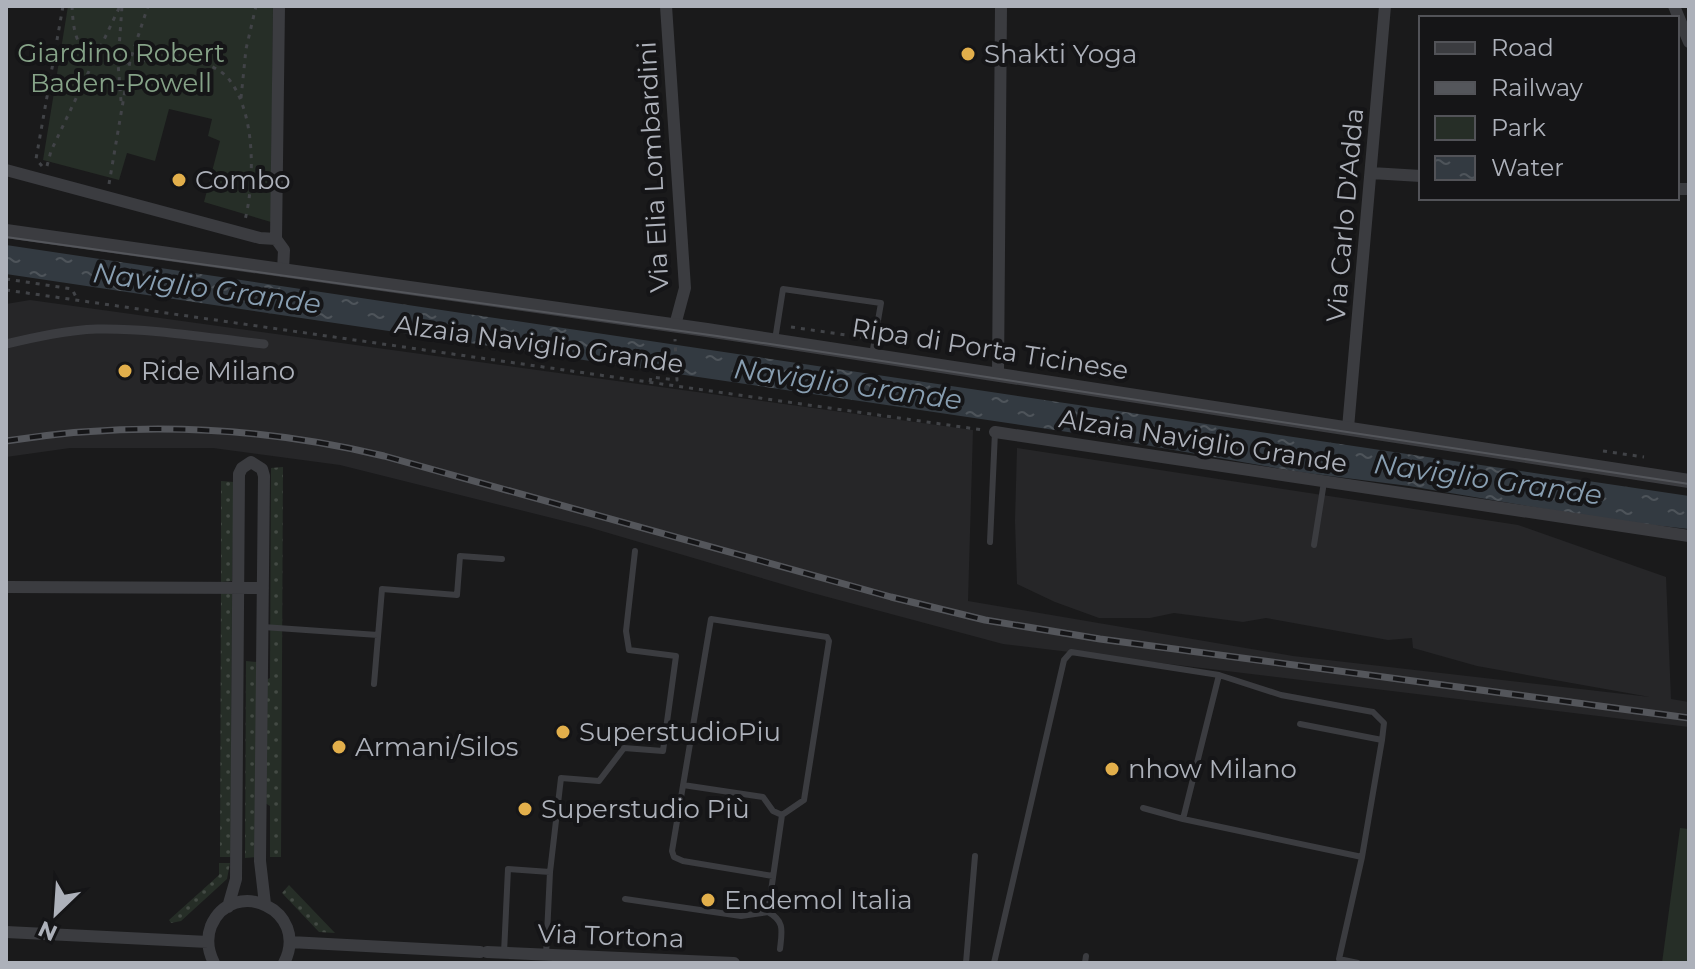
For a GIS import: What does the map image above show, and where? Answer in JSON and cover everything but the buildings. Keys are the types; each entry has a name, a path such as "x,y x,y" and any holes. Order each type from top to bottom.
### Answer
{"street":[{"path":"279,6 276,239 284,250 283,271"},
{"name":"Via Elia Lombardini","path":"666,6 685,288 675,331"},
{"path":"998,374 1001,6"},
{"name":"Via Carlo D'Adda","path":"1348,428 1385,6"},
{"path":"1679,18 1689,42"},
{"path":"6,170 260,238 276,239"},
{"path":"1371,173 1419,176"},
{"name":"Ripa di Porta Ticinese","path":"6,231 675,331 775,340 1689,481"},
{"path":"6,344 97,329 264,344"},
{"name":"Alzaia Naviglio Grande","path":"995,432 1689,536"},
{"path":"228,907 236,879 239,474 251,462 262,469 264,476 260,861 265,904"},
{"path":"6,587 263,588"},
{"path":"214,963 208,942 215,919 228,907 246,901 265,904 284,921 290,942 284,963"},
{"path":"6,932 208,942"},
{"name":"Via Tortona","path":"290,942 734,963"}],"lane":[{"path":"775,340 783,289 881,303 872,355"},
{"path":"990,542 995,432"},
{"path":"1314,545 1324,482"},
{"path":"546,955 550,872 561,778 599,781 624,748 663,751 676,656 629,650 626,631 635,551"},
{"path":"374,684 382,589 457,595 460,556 502,559"},
{"path":"768,912 782,815 804,800 829,641 827,637 711,619 672,851 674,857 773,876"},
{"path":"263,627 378,635"},
{"path":"994,963 1064,660 1071,652 1219,675 1281,695 1373,712 1384,723 1362,857 1339,959 1358,963"},
{"path":"1183,819 1219,675"},
{"path":"1300,724 1382,740"},
{"path":"683,785 763,797 773,811 782,815"},
{"path":"1143,808 1362,857"},
{"path":"966,963 975,856"},
{"path":"504,953 508,869 550,872"},
{"path":"625,899 741,916 768,912 781,920 780,949"}],"path":[{"path":"63,6 36,159 44,167 121,6"},
{"path":"72,6 77,39 84,52 94,58 118,63 165,57 196,60 225,75 241,98"},
{"path":"121,6 118,63 121,105"},
{"path":"109,184 130,61 148,6"},
{"path":"245,220 250,202 252,152 241,98 246,49 256,6"},
{"name":"Alzaia Naviglio Grande","path":"6,279 72,289 77,299"},
{"name":"Alzaia Naviglio Grande","path":"6,290 995,432"},
{"path":"791,327 867,338"},
{"path":"650,382 651,377 677,380 675,331"},
{"path":"1603,451 1644,457"}],"shaded area":[{"path":"30,300 973,430 968,601 1293,656 1650,697 1477,666 1413,648 1412,638 1388,640 1266,618 1243,622 1174,613 1150,618 1099,618 1055,602 1017,584 1017,448 1518,525 1666,577 1671,699 1689,702 1689,727 1003,644 809,592 588,527 340,465 213,448 70,448 6,457 6,304"}],"green space":[{"name":"Giardino Robert Baden-Powell","path":"68,6 273,6 271,222 204,202 220,141 208,136 212,119 169,109 155,161 127,153 119,180 43,160"},
{"path":"283,467 281,857 270,857 270,806 265,803 266,680 270,678 271,468"},
{"path":"221,481 234,482 232,581 221,582"},
{"path":"221,591 232,591 231,857 220,857"},
{"path":"246,661 257,662 257,857 245,858"},
{"path":"1680,828 1689,829 1689,963 1662,963"},
{"path":"219,863 230,863 227,879 181,921 171,923 169,920 219,875"},
{"path":"289,885 335,933 319,932 282,893"}],"water":[{"name":"Naviglio Grande","path":"6,245 1689,496 1689,529 1616,521 1409,486 1299,472 1088,435 6,274"}],"tram line":[{"path":"6,237 717,336 1689,484"}],"railway":[{"path":"6,441 148,429 290,438 384,456 891,597 985,620 1100,639 1689,718"}],"place":[{"name":"Shakti Yoga","path":"968,54"},
{"name":"Combo","path":"179,180"},
{"name":"Ride Milano","path":"125,371"},
{"name":"SuperstudioPiu","path":"563,732"},
{"name":"Armani/Silos","path":"339,747"},
{"name":"nhow Milano","path":"1112,769"},
{"name":"Superstudio Più","path":"525,809"},
{"name":"Endemol Italia","path":"708,900"}]}
